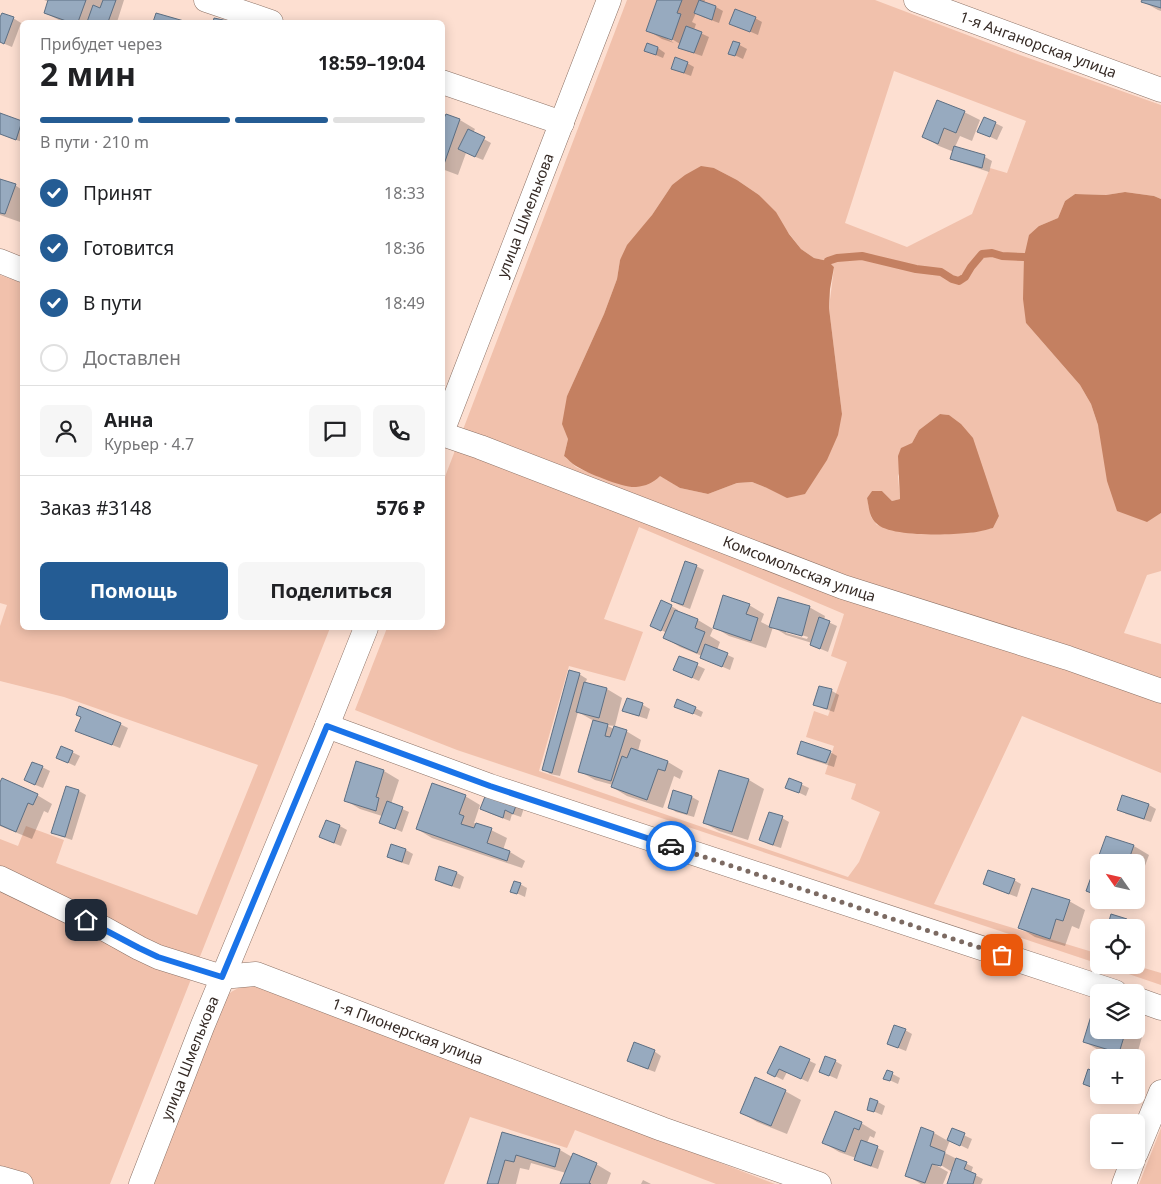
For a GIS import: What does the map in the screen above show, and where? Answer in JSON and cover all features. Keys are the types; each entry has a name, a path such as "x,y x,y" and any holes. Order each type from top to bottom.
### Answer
{"street":[{"path":"206,0 265,20"},
{"name":"улица Шмелькова","path":"445,425 609,0"},
{"name":"1-я Анганорская улица","path":"916,0 1161,90"},
{"path":"445,83 562,123"},
{"path":"0,261 20,269"},
{"name":"Комсомольская улица","path":"445,434 843,587 1068,658 1161,691"},
{"name":"улица Шмелькова","path":"141,1184 222,977 365,630"},
{"path":"327,726 499,789 1091,984"},
{"name":"1-я Пионерская улица","path":"0,878 158,957 222,977 256,974 662,1129 819,1184"},
{"path":"1145,1002 1161,1008"},
{"path":"1145,1131 1161,1092"},
{"path":"1124,1184 1130,1169"},
{"path":"0,1178 21,1184"}],"shaded area":[{"path":"627,0 875,0 1020,55 1161,105 1161,199 1154,196 1125,192 1106,195 1075,194 1065,201 1058,218 1039,226 1026,323 1080,385 1091,404 1098,425 1147,521 1161,513 1161,571 1147,575 1124,633 1161,644 1161,773 1022,716 934,904 1090,951 1090,961 457,750 355,710 386,630 445,630 445,477","holes":["894,71 1026,121 1007,173 990,168 972,214 907,247 845,223","714,168 737,180 759,195 801,249 814,258 828,261 834,267 829,308 842,414 767,488 752,482 737,483 708,494 680,488 660,475 587,472 576,467 564,456 568,439 567,396 604,314 617,279 620,260 672,185","940,414 949,415 988,484 999,516 993,528 969,533 921,534 877,525 871,517 867,498 872,491 882,491 892,501 900,499 898,476 919,430","639,527 844,614 831,656 847,662 828,716 814,711 806,737 834,746 825,774 856,784 851,799 880,812 859,862 848,877 539,771 569,666 625,681 643,632 604,619"]},
{"path":"701,166 714,168 737,180 759,195 776,212 789,234 801,249 814,258 828,261 834,267 829,308 842,414 838,435 827,460 805,494 787,498 752,482 737,483 708,494 680,488 660,476 655,481 646,485 630,487 614,483 588,472 574,465 564,456 568,439 562,424 567,396 604,314 617,279 620,260 627,245 652,215 672,185"},
{"path":"1125,192 1154,196 1161,199 1161,513 1147,522 1117,511 1107,481 1098,425 1091,404 1080,385 1026,323 1023,299 1024,257 1029,235 1039,226 1058,218 1065,201 1075,194 1106,195"},
{"path":"0,275 20,282 20,630 329,630 110,1184 0,1184 0,839 18,846 26,826 64,840 56,863 197,915 258,765 64,697 0,681 0,626 7,605 0,603"},
{"path":"940,414 949,415 961,424 973,438 999,516 993,528 970,533 919,534 883,528 872,518 867,498 872,491 882,491 892,501 900,499 898,456 901,448 912,443 919,430"},
{"path":"1145,968 1161,973 1161,985 1129,974 1145,974"},
{"path":"247,985 266,987 775,1184 716,1184 575,1130 567,1148 470,1117 444,1184 152,1184 224,998 229,993"},
{"path":"1161,1128 1161,1184 1139,1184"}],"building":[{"path":"48,0 86,0 79,20 63,20 44,13"},
{"path":"103,0 116,0 109,20 88,20 93,5 100,8"},
{"path":"657,0 682,0 677,13 681,14 672,40 646,31"},
{"path":"699,0 716,6 712,20 694,13"},
{"path":"1142,0 1161,0 1161,8 1141,2"},
{"path":"735,9 756,17 750,32 729,24"},
{"path":"2,13 14,17 4,44 0,42 0,17"},
{"path":"156,13 180,20 154,20"},
{"path":"686,26 702,32 694,53 678,48"},
{"path":"733,41 740,43 735,56 728,54"},
{"path":"647,43 658,47 656,55 644,51"},
{"path":"675,57 688,62 684,73 671,69"},
{"path":"937,100 965,111 956,133 944,128 938,144 922,137"},
{"path":"0,113 20,120 16,140 0,134"},
{"path":"446,114 460,119 445,161"},
{"path":"984,117 996,122 990,137 977,132"},
{"path":"468,129 485,137 475,157 458,149"},
{"path":"954,146 985,155 982,168 950,159"},
{"path":"0,179 16,184 5,214 0,213"},
{"path":"685,561 697,565 683,605 671,601"},
{"path":"723,595 750,604 746,614 758,618 751,641 713,628"},
{"path":"778,597 810,606 802,636 769,627"},
{"path":"661,600 672,605 661,631 650,626"},
{"path":"675,610 698,619 695,628 705,632 697,653 663,638"},
{"path":"819,617 830,621 820,649 810,645"},
{"path":"705,644 728,653 722,667 700,658"},
{"path":"679,656 698,663 692,678 673,670"},
{"path":"569,670 580,673 552,773 542,770"},
{"path":"584,682 607,688 599,718 576,712"},
{"path":"819,686 832,689 827,709 813,705"},
{"path":"627,698 643,703 639,716 622,711"},
{"path":"677,699 696,707 693,714 674,707"},
{"path":"79,706 121,723 112,745 75,731 81,717 76,715"},
{"path":"593,720 608,724 605,736 610,737 614,726 627,730 611,781 578,772"},
{"path":"801,741 831,751 826,763 797,754"},
{"path":"61,746 73,751 68,763 56,758"},
{"path":"631,748 668,761 665,771 658,769 647,800 611,787 622,756 627,758"},
{"path":"356,761 384,770 376,797 379,798 376,811 344,801"},
{"path":"32,762 43,766 35,785 24,780"},
{"path":"719,770 749,779 732,832 703,823"},
{"path":"2,778 38,794 33,805 28,803 16,832 0,825 0,782"},
{"path":"789,778 802,783 799,793 785,788"},
{"path":"432,783 466,795 459,814 464,816 461,824 474,828 476,823 492,828 487,843 510,851 507,861 416,829"},
{"path":"66,786 79,790 65,837 51,833"},
{"path":"488,789 518,800 513,814 505,810 503,818 480,809"},
{"path":"673,790 692,796 687,814 668,808"},
{"path":"1122,795 1149,804 1144,819 1117,810"},
{"path":"387,801 403,807 395,829 379,823"},
{"path":"769,812 783,816 773,845 759,840"},
{"path":"326,820 340,825 334,843 319,837"},
{"path":"1106,836 1134,845 1131,854 1099,854"},
{"path":"391,844 406,849 402,862 387,857"},
{"path":"439,866 457,872 452,886 435,880"},
{"path":"988,870 1015,879 1009,894 983,884"},
{"path":"1090,880 1090,893 1086,891"},
{"path":"514,881 521,883 517,894 510,892"},
{"path":"1032,888 1070,900 1063,921 1056,919 1050,939 1018,928"},
{"path":"1111,914 1127,919 1110,919"},
{"path":"1090,1019 1090,1039 1123,1039 1120,1049 1106,1049 1083,1042"},
{"path":"894,1025 906,1029 898,1048 887,1044"},
{"path":"634,1042 655,1050 648,1069 627,1061"},
{"path":"780,1046 810,1059 801,1079 779,1069 775,1077 767,1073"},
{"path":"825,1056 836,1060 829,1076 819,1072"},
{"path":"1088,1069 1090,1070 1090,1087 1083,1084"},
{"path":"887,1070 893,1072 890,1081 883,1079"},
{"path":"755,1077 786,1090 771,1126 740,1113"},
{"path":"870,1098 878,1101 874,1112 867,1110"},
{"path":"835,1111 862,1122 859,1130 854,1128 845,1152 822,1143"},
{"path":"921,1127 934,1132 930,1146 945,1152 941,1166 932,1164 925,1183 905,1176"},
{"path":"952,1128 965,1133 960,1146 947,1140"},
{"path":"502,1132 560,1149 555,1167 516,1155 514,1162 505,1160 498,1184 487,1184"},
{"path":"861,1140 878,1146 871,1166 854,1160"},
{"path":"573,1153 597,1163 589,1183 591,1184 560,1184"},
{"path":"956,1158 967,1162 964,1169 976,1174 973,1184 947,1184"}],"waterway":[{"path":"828,261 837,258 862,256 916,269 941,272 959,281 965,277 982,254 992,253 1002,256 1024,257"}],"way so far":[{"path":"671,846 1002,955"}],"route":[{"path":"86,920 158,957 222,977 327,726 490,786 671,846"}]}
